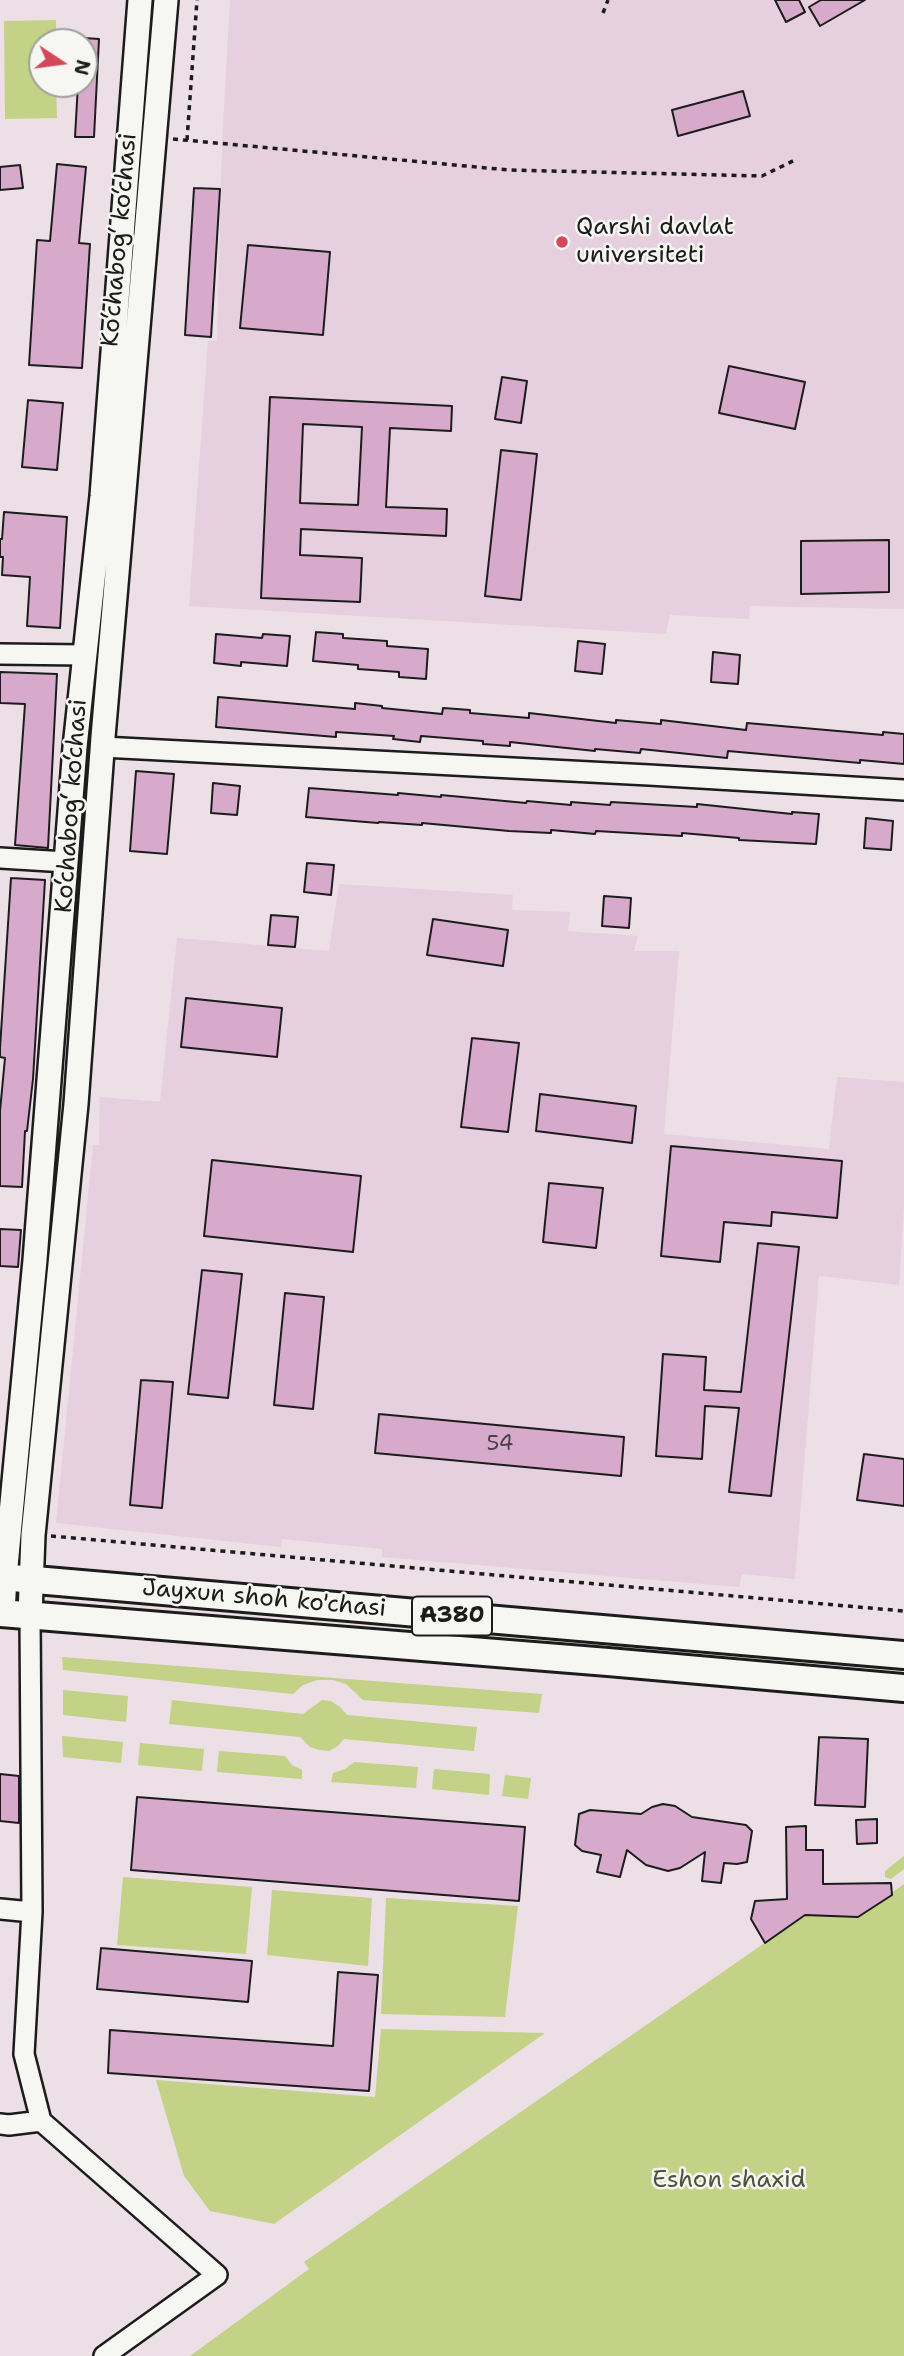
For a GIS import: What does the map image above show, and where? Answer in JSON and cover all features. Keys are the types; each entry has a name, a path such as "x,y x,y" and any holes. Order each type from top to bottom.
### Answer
{"highway":[{"name":"Jayxun shoh ko'chasi","path":"12,1577 904,1655"},
{"path":"337,1640 340,1606"},
{"name":"Jayxun shoh ko'chasi","path":"2,1613 904,1688"},
{"path":"839,1682 844,1651"}],"main road":[{"name":"Ko‘chabog‘ ko‘chasi","path":"30,1615 12,1577 76,736 102,496 140,0"},
{"name":"Ko‘chabog‘ ko‘chasi","path":"2,1613 12,1577 33,1535 76,1104 103,742 166,0"}],"street":[{"path":"0,654 85,655"},
{"path":"76,736 103,742 904,790"},
{"path":"0,858 66,862"},
{"path":"48,1100 76,1104"},
{"path":"30,1615 32,1912 24,2054 41,2121 217,2275 104,2356"},
{"path":"0,1909 32,1912"},
{"path":"3,2126 41,2121"}],"path":[{"path":"187,140 197,0"},
{"path":"603,12 608,0"},
{"path":"171,139 509,170 762,176 795,160"},
{"path":"33,1535 904,1611"}],"shaded area":[{"name":"Qarshi davlat universiteti","path":"230,0 904,0 904,609 750,606 749,619 670,615 666,634 189,606 208,341 217,341 222,143"},
{"path":"339,884 513,895 512,910 570,912 568,931 638,936 634,951 679,951 664,1134 829,1149 837,1077 904,1082 904,1207 899,1285 819,1276 795,1579 742,1574 739,1587 382,1557 382,1549 282,1539 281,1547 56,1523 93,1145 99,1145 100,1097 160,1102 177,938 329,951"}],"green space":[{"path":"56,20 56,28 28,28 28,98 56,98 57,118 5,119 4,21"},
{"path":"62,1657 542,1694 539,1713 363,1700 346,1684 333,1680 317,1680 303,1685 293,1694 63,1670"},
{"path":"63,1690 128,1696 126,1722 63,1715"},
{"path":"172,1700 303,1714 322,1700 331,1701 347,1715 477,1727 474,1751 344,1739 329,1751 319,1750 310,1747 300,1737 169,1724"},
{"path":"62,1736 123,1742 121,1763 63,1757"},
{"path":"140,1743 204,1749 202,1771 138,1765"},
{"path":"219,1751 285,1756 292,1765 302,1770 302,1779 217,1772"},
{"path":"354,1762 418,1767 416,1788 331,1782 333,1773"},
{"path":"434,1769 490,1774 489,1795 432,1789"},
{"path":"505,1775 531,1778 528,1799 502,1796"},
{"path":"904,1856 904,1869 891,1879 885,1877 885,1871"},
{"path":"123,1877 252,1887 246,1954 117,1945"},
{"name":"Eshon shaxid","path":"904,1884 904,2356 190,2356 309,2269 304,2262 805,1915 858,1917"},
{"path":"272,1890 372,1898 368,1966 267,1955"},
{"path":"386,1898 518,1906 505,2017 381,2014"},
{"path":"381,2029 545,2033 274,2224 210,2211 184,2176 156,2080 375,2097"}],"building":[{"path":"775,0 799,0 805,12 786,22"},
{"path":"821,0 865,0 820,26 809,7"},
{"path":"743,91 750,116 678,136 672,110"},
{"path":"77,98 96,98 94,137 75,137"},
{"path":"57,164 86,167 79,243 90,244 82,368 29,365 37,240 50,241"},
{"path":"20,165 23,188 0,190 0,167"},
{"path":"194,188 220,189 211,337 185,335"},
{"path":"248,245 330,252 323,335 240,328"},
{"path":"729,366 805,382 795,429 719,413"},
{"path":"502,377 527,381 521,423 495,419"},
{"path":"270,397 452,406 451,431 390,428 386,507 447,509 446,536 301,529 300,555 362,558 360,602 261,598","holes":["303,424 362,427 358,505 300,503"]},
{"path":"28,400 63,403 57,470 22,467"},
{"path":"501,450 537,454 521,600 485,596"},
{"path":"4,512 67,517 60,628 27,626 30,577 2,575 0,539"},
{"path":"889,540 889,592 801,594 801,541"},
{"path":"316,632 343,634 343,638 387,641 387,646 428,649 426,679 399,677 399,672 358,669 358,665 313,661"},
{"path":"216,634 262,638 263,634 290,636 287,666 241,662 241,666 214,663"},
{"path":"578,641 605,644 602,674 575,671"},
{"path":"713,652 740,655 738,684 711,682"},
{"path":"0,672 57,674 48,848 15,845 25,704 0,703"},
{"path":"218,697 355,709 355,703 442,714 443,708 470,710 470,713 529,718 529,713 616,723 616,720 661,724 661,720 746,730 747,723 883,735 883,732 904,734 904,764 860,760 860,763 728,751 727,758 641,749 640,753 595,751 510,742 510,746 483,744 483,741 421,736 420,742 393,739 394,736 336,732 336,737 216,727"},
{"path":"136,771 174,774 167,854 130,851"},
{"path":"213,783 240,786 237,815 211,813"},
{"path":"309,788 398,795 441,795 526,803 610,805 611,802 697,807 697,804 792,814 819,814 816,844 739,840 682,833 682,836 596,831 595,834 551,830 551,833 509,831 306,817"},
{"path":"866,818 893,821 891,850 864,848"},
{"path":"307,863 334,865 331,895 304,892"},
{"path":"11,878 45,880 33,1079 25,1131 22,1187 0,1186 0,1111 5,1058 0,1057 0,1048"},
{"path":"604,896 631,898 629,928 602,926"},
{"path":"271,915 298,917 295,947 268,945"},
{"path":"433,919 508,930 503,966 427,955"},
{"path":"186,998 282,1008 277,1057 181,1047"},
{"path":"472,1038 519,1043 508,1132 461,1127"},
{"path":"540,1094 636,1106 632,1143 536,1131"},
{"path":"671,1146 842,1161 837,1218 772,1212 771,1226 724,1222 720,1262 661,1256"},
{"path":"212,1160 361,1176 353,1252 204,1236"},
{"path":"549,1183 603,1188 596,1248 543,1242"},
{"path":"0,1229 21,1230 18,1267 0,1266"},
{"path":"758,1243 799,1247 771,1496 729,1492 739,1408 705,1406 702,1459 656,1456 663,1354 706,1357 704,1390 741,1392"},
{"path":"202,1270 242,1274 228,1398 188,1394"},
{"path":"285,1293 324,1297 313,1409 274,1405"},
{"path":"141,1380 173,1382 162,1508 130,1505"},
{"path":"379,1414 624,1437 621,1476 375,1453"},
{"path":"864,1454 904,1459 904,1506 857,1500"},
{"path":"819,1737 868,1739 865,1807 815,1805"},
{"path":"0,1774 19,1776 19,1823 0,1821"},
{"path":"137,1797 525,1827 519,1901 131,1870"},
{"path":"663,1804 675,1806 692,1817 746,1825 752,1831 747,1862 724,1863 721,1883 702,1881 705,1852 680,1868 668,1871 646,1865 627,1850 620,1877 597,1872 601,1855 582,1851 575,1845 579,1814 590,1810 641,1814"},
{"path":"877,1819 877,1843 857,1844 856,1820"},
{"path":"806,1826 806,1850 823,1850 823,1884 891,1883 892,1895 858,1917 805,1915 765,1943 751,1919 755,1901 787,1899 786,1827"},
{"path":"101,1948 252,1961 248,2002 97,1989"},
{"path":"338,1972 378,1975 369,2091 108,2073 110,2030 333,2046"}],"place":[{"name":"Qarshi davlat universiteti","path":"562,242"}]}
